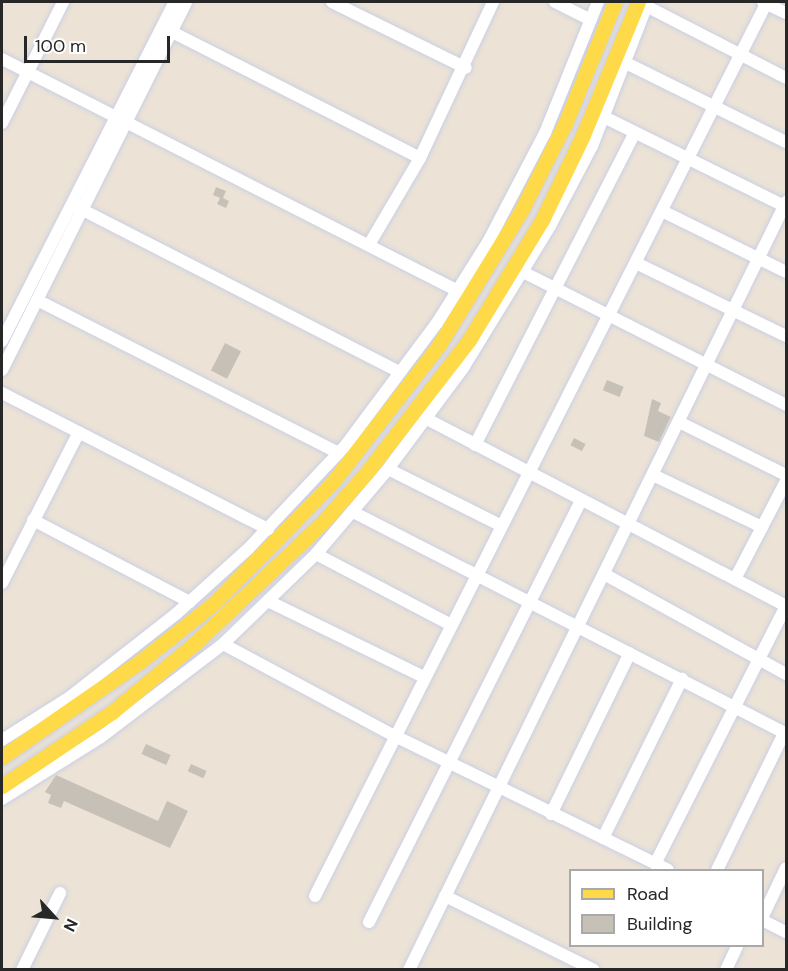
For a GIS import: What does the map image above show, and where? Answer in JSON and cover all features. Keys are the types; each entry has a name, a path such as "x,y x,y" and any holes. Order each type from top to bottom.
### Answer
{"main road":[{"path":"2,757 133,667 212,605 332,483 439,345 520,213 565,124 615,2"},
{"path":"2,786 112,712 194,644 324,521 367,471 469,340 542,220 644,3"}],"street":[{"path":"2,123 63,2"},
{"path":"2,341 76,207 121,119 175,2"},
{"path":"121,119 172,32 186,2"},
{"path":"332,2 466,68"},
{"path":"370,243 420,158 466,68 494,2"},
{"path":"555,2 591,20"},
{"path":"2,740 70,697 190,602 268,529 338,453 458,291 545,133 598,2"},
{"path":"315,896 393,735 636,263 765,2 786,13"},
{"path":"2,799 101,737 223,644 316,554 388,469 463,368 523,272 604,117 626,63 644,3 786,78"},
{"path":"172,32 420,158"},
{"path":"2,59 370,243 458,291"},
{"path":"626,63 786,142"},
{"path":"409,969 786,205 688,160 604,117"},
{"path":"475,445 635,133"},
{"path":"2,369 37,300 76,207"},
{"path":"76,207 400,372"},
{"path":"662,210 786,272"},
{"path":"636,263 786,336"},
{"path":"523,272 608,318 786,405"},
{"path":"37,300 338,453"},
{"path":"2,393 268,529"},
{"path":"425,418 528,474 786,606 655,864"},
{"path":"679,422 786,476"},
{"path":"2,583 79,432"},
{"path":"388,469 502,526"},
{"path":"653,475 762,528"},
{"path":"735,579 786,481"},
{"path":"369,922 527,602 581,500"},
{"path":"353,512 475,577 578,626 785,734 718,869"},
{"path":"33,520 190,602"},
{"path":"316,554 451,625"},
{"path":"603,574 786,674"},
{"path":"268,601 424,677"},
{"path":"223,644 448,763 666,869"},
{"path":"551,814 630,653"},
{"path":"603,838 682,680"},
{"path":"764,915 786,868"},
{"path":"22,969 60,893"},
{"path":"445,896 594,969"},
{"path":"764,920 786,932"},
{"path":"726,969 736,947"}],"building":[{"path":"216,187 226,191 223,198 229,201 226,208 217,204 220,198 213,195"},
{"path":"225,343 241,351 227,379 211,371"},
{"path":"607,380 624,387 620,397 603,390"},
{"path":"652,399 661,403 658,411 671,417 659,442 644,436"},
{"path":"574,438 586,444 582,451 570,445"},
{"path":"146,744 171,755 166,765 142,754"},
{"path":"191,764 207,771 203,778 188,771"},
{"path":"56,775 158,821 167,801 188,811 170,848 64,801 61,808 48,803 51,795 45,792"}]}
